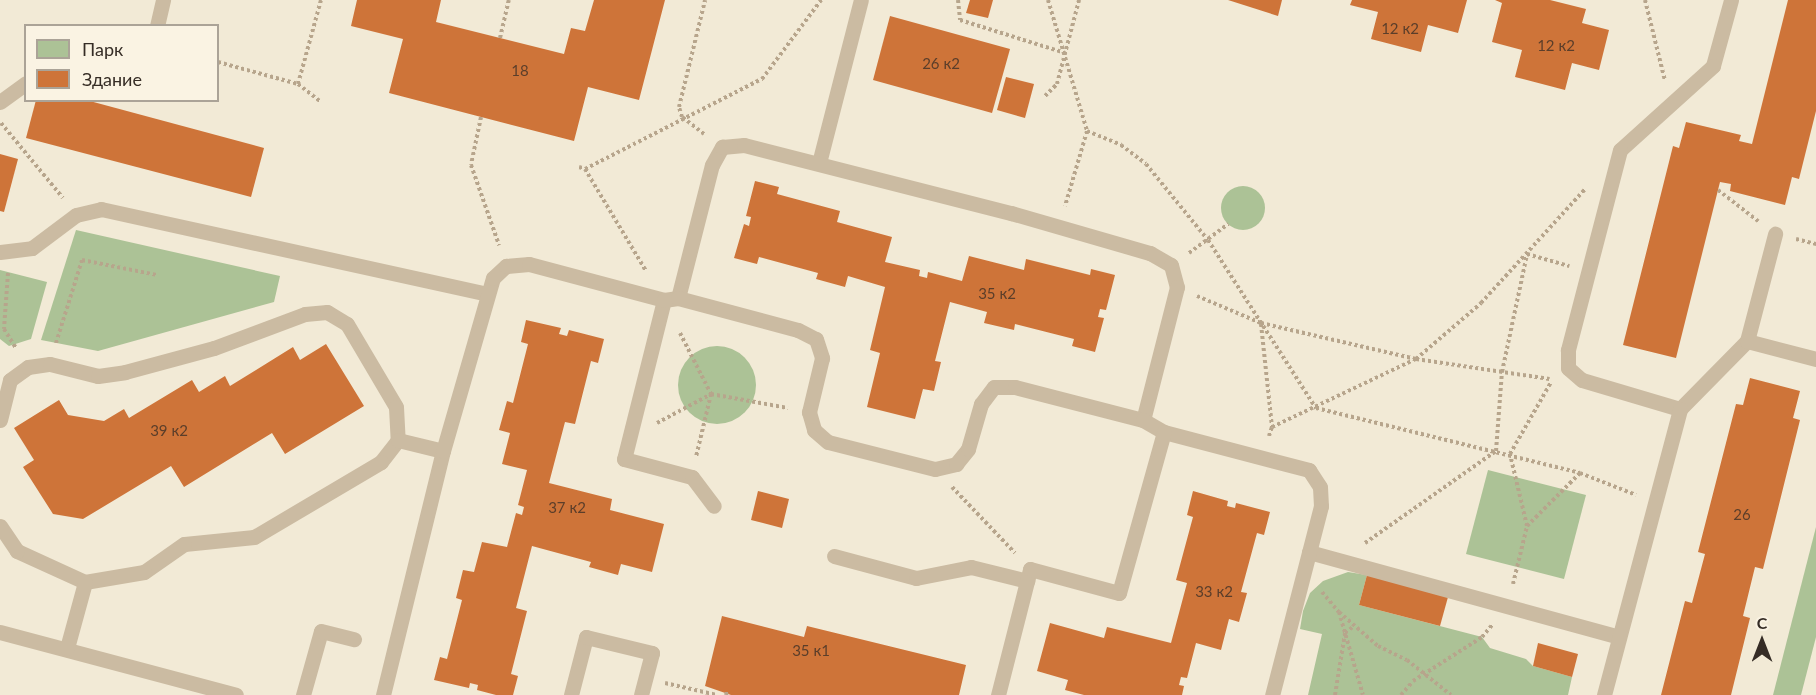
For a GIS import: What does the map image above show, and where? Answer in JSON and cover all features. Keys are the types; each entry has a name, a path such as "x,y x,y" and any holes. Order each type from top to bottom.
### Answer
{"lane":[{"path":"157,24 163,0"},
{"path":"819,163 861,0"},
{"path":"1680,409 1582,380 1568,368 1568,350 1620,150 1713,66 1731,0"},
{"path":"0,102 24,84"},
{"path":"714,506 692,477 624,459 712,165 722,147 744,145 819,163 1150,253 1171,265 1177,287 1143,420"},
{"path":"5,253 32,248 76,215 101,209 488,294"},
{"path":"1604,695 1680,409 1747,341 1775,234"},
{"path":"383,695 443,451 493,278 506,266 529,264 798,330 816,339 822,358 809,412 814,430 828,442 935,469 956,464 968,449 981,404 994,387 1015,387 1143,420 1164,432 1309,470 1320,487 1321,506 1272,695"},
{"path":"0,420 10,380 28,367 50,364 98,376 124,372 214,348 304,314 327,312 347,324 396,407 398,440 381,462 254,537 184,544 144,572 85,582 17,551 0,526"},
{"path":"1747,341 1816,359"},
{"path":"834,556 916,578 971,567 1028,575 1119,593 1164,432"},
{"path":"398,440 443,451"},
{"path":"1309,552 1619,637"},
{"path":"998,695 1028,575"},
{"path":"68,648 85,582"},
{"path":"303,695 321,631 354,639"},
{"path":"0,632 68,648 236,695"},
{"path":"571,695 586,637 652,653 641,695"}],"path":[{"path":"297,84 321,0"},
{"path":"500,38 509,0"},
{"path":"705,0 679,107 682,117 722,147"},
{"path":"585,169 682,117 762,79 821,0"},
{"path":"958,0 960,20 1065,53"},
{"path":"1048,0 1087,131 1059,227"},
{"path":"1045,96 1057,84 1079,0"},
{"path":"1645,0 1670,105"},
{"path":"219,62 297,84 320,101"},
{"path":"481,117 471,165 506,266"},
{"path":"0,121 76,215"},
{"path":"1087,131 1121,145 1146,164 1208,240 1316,408 1580,473 1656,503"},
{"path":"579,167 585,169 671,299 711,394 692,477"},
{"path":"1272,427 1416,359 1481,303 1589,185"},
{"path":"1171,265 1228,224"},
{"path":"5,253 4,329 28,367"},
{"path":"1527,254 1588,271"},
{"path":"1496,451 1502,372 1527,254"},
{"path":"50,364 82,260 157,275"},
{"path":"1177,287 1261,323 1416,359 1552,379"},
{"path":"1261,323 1272,427 1263,458"},
{"path":"1401,695 1426,672 1482,637 1507,607 1527,526 1510,454 1552,379 1568,368"},
{"path":"629,438 711,394 809,412"},
{"path":"1340,561 1496,451"},
{"path":"935,469 1028,575"},
{"path":"1527,526 1580,473"},
{"path":"1304,571 1354,626 1378,646 1426,672 1452,695"},
{"path":"1339,612 1363,695"},
{"path":"1335,695 1345,633 1354,626"},
{"path":"645,678 717,695"}],"green space":[{"path":"1243,186 1258,193 1265,208 1258,223 1243,230 1228,223 1221,208 1228,193"},
{"path":"76,230 280,276 274,302 98,351 41,340"},
{"path":"0,270 47,282 31,339 9,346 0,339"},
{"path":"717,346 732,349 744,358 753,370 756,385 753,400 744,412 732,421 717,424 702,421 690,412 681,400 678,385 681,370 690,358 702,349"},
{"path":"1488,470 1586,495 1564,579 1466,554"},
{"path":"1816,527 1816,637 1801,695 1773,695"},
{"path":"1348,572 1367,575 1359,605 1482,637 1490,648 1526,659 1533,666 1572,677 1568,695 1308,695 1322,634 1300,629 1303,611 1310,593 1323,581"}],"building":[{"path":"357,0 441,0 436,22 564,54 571,28 585,31 594,0 665,0 639,100 588,87 574,141 389,93 403,39 351,26"},
{"path":"970,0 993,0 988,18 966,13"},
{"path":"1228,0 1282,0 1278,16"},
{"path":"1352,0 1467,0 1458,33 1428,25 1421,52 1371,39 1378,12 1350,5"},
{"path":"1495,0 1550,0 1586,9 1582,23 1609,30 1599,70 1572,63 1565,90 1515,77 1522,50 1492,42 1502,3"},
{"path":"1788,0 1816,0 1816,111 1799,179 1792,177 1785,205 1730,191 1731,184 1720,182 1676,358 1623,345 1673,146 1679,148 1686,122 1741,135 1739,141 1752,144"},
{"path":"890,16 1010,49 992,113 873,80"},
{"path":"1006,77 1034,84 1025,118 997,110"},
{"path":"35,102 93,102 264,148 251,197 26,138"},
{"path":"0,154 18,159 4,212 0,211"},
{"path":"755,181 779,187 777,194 840,211 837,222 892,237 885,262 920,270 919,276 927,278 928,272 962,281 969,256 1024,270 1026,259 1090,275 1091,269 1115,275 1106,310 1100,309 1098,317 1104,318 1095,352 1072,346 1074,339 1015,324 1014,330 984,323 987,312 950,302 935,361 941,362 934,391 923,389 915,419 867,407 880,353 870,350 885,287 848,276 845,287 816,279 818,273 759,257 757,264 734,258 744,224 749,226 751,217 746,216"},
{"path":"526,320 561,328 559,334 567,336 569,330 604,339 598,363 591,361 575,424 565,422 549,483 612,499 610,510 664,524 652,572 621,564 618,575 589,567 591,562 532,546 516,608 527,611 511,674 518,676 513,695 496,695 477,690 478,685 470,683 469,688 434,680 440,657 447,659 462,600 456,598 463,570 474,572 482,542 507,547 516,513 522,515 524,507 518,505 527,470 502,464 510,433 499,430 507,401 513,403 528,344 521,342"},
{"path":"326,344 364,406 285,454 272,433 184,487 171,466 83,519 53,514 23,467 34,460 14,428 59,400 68,415 104,421 124,409 129,418 192,380 199,392 225,376 230,386 293,347 300,360"},
{"path":"1750,378 1800,391 1793,418 1800,420 1763,569 1755,567 1743,616 1750,618 1731,695 1661,695 1685,601 1692,603 1705,554 1698,552 1736,404 1743,405"},
{"path":"758,491 789,499 782,528 751,520"},
{"path":"1193,491 1228,501 1227,506 1235,508 1236,503 1270,512 1264,535 1257,533 1241,592 1247,593 1239,622 1229,619 1221,650 1196,643 1187,678 1181,677 1179,685 1184,686 1182,695 1084,695 1065,690 1068,680 1037,671 1050,623 1104,638 1107,627 1171,643 1187,583 1176,580 1193,517 1187,515"},
{"path":"1367,575 1448,597 1440,626 1359,605"},
{"path":"722,616 804,637 807,626 966,665 959,695 731,695 705,686"},
{"path":"1538,643 1578,654 1572,677 1533,666"}]}
